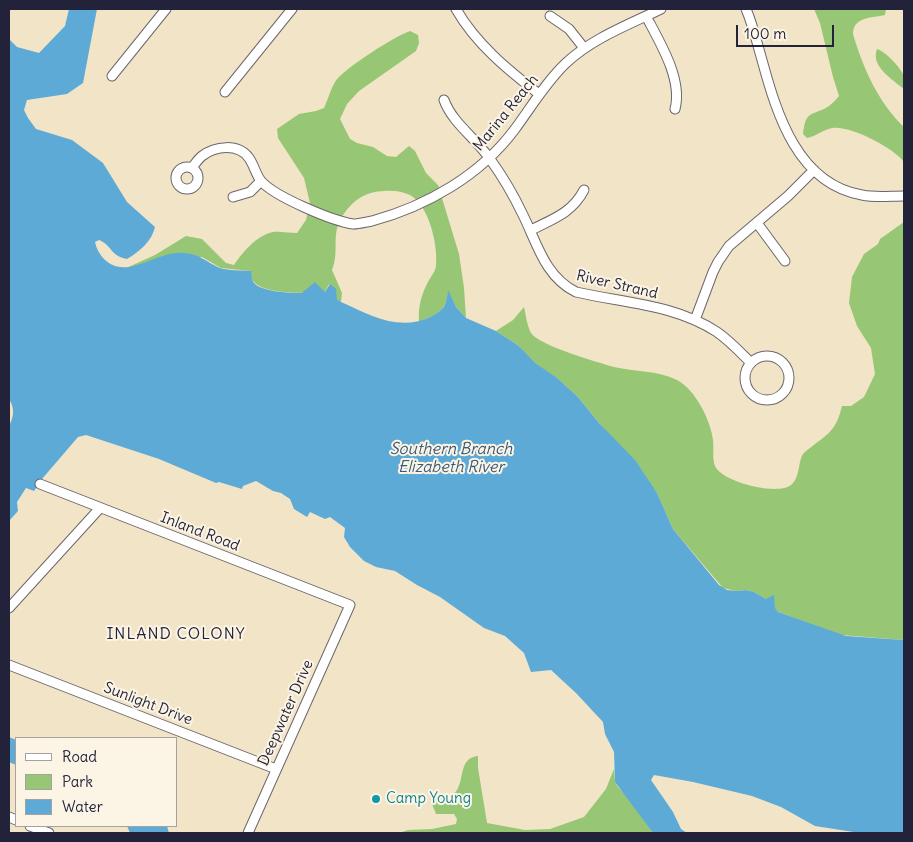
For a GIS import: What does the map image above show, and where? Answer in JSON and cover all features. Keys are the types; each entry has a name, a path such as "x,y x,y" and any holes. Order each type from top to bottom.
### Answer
{"street":[{"path":"112,76 166,9"},
{"path":"225,92 292,9"},
{"path":"456,9 489,52 513,74 540,94"},
{"name":"Marina Reach","path":"192,168 201,157 213,149 234,148 248,156 261,181 278,193 334,219 356,224 404,211 457,183 490,158 515,129 564,65 584,48 602,37 661,9"},
{"path":"746,9 777,105 798,153 829,183 852,192 870,196 904,196"},
{"path":"550,16 569,28 584,48"},
{"path":"646,16 676,83 675,109"},
{"name":"River Strand","path":"444,100 451,115 490,158 514,196 550,270 567,288 592,296 676,312 718,333 751,363"},
{"path":"695,320 718,262 729,246 788,196 814,170"},
{"path":"233,197 250,192 261,181"},
{"path":"531,230 568,211 577,202 584,190"},
{"path":"757,223 785,261"},
{"path":"767,356 778,359 786,367 789,378 783,394 773,400 762,400 752,394 745,378 751,363 756,359 767,356"},
{"name":"Inland Road","path":"40,484 350,605"},
{"path":"9,608 100,508"},
{"name":"Deepwater Drive","path":"248,833 350,605"},
{"name":"Sunlight Drive","path":"9,665 276,770"},
{"path":"33,827 50,833"}],"green space":[{"path":"814,9 886,9 885,15 859,21 854,28 853,34 872,84 886,107 904,127 904,162 882,144 849,130 832,128 807,138 803,134 806,119 824,109 839,96 820,23"},
{"path":"410,31 418,35 419,43 416,51 359,91 347,104 340,119 350,139 373,147 387,156 396,157 409,146 415,151 426,173 438,185 459,254 466,318 456,307 448,292 443,309 419,322 422,296 436,267 434,237 427,216 417,200 410,195 397,191 377,191 361,197 347,210 339,222 332,270 342,293 341,302 337,299 329,284 325,292 288,292 268,289 254,282 251,271 221,268 202,257 124,269 155,255 186,236 202,239 226,263 234,265 250,245 261,237 273,232 297,233 306,220 310,203 304,178 278,138 277,129 299,114 324,108 335,82 343,73 383,45"},
{"path":"877,49 896,64 904,77 904,89 880,67 876,55"},
{"path":"904,222 904,640 841,635 778,612 766,599 754,592 723,588 673,529 657,493 577,396 556,377 535,364 519,346 496,331 513,320 524,307 531,333 545,343 614,367 654,373 677,380 684,384 701,406 712,432 714,463 720,472 750,486 774,489 784,488 794,482 803,454 833,428 842,406 851,406 864,397 875,374 871,348 857,326 849,303 852,277 864,254 878,244 880,239"},
{"path":"478,756 478,768 487,823 525,830 550,829 584,817 606,789 614,769 615,782 618,787 630,800 653,833 399,833 408,830 432,829 456,824 457,819 454,814 436,814 432,804 435,799 447,800 456,792 465,764 472,757"}],"water":[{"name":"Southern Branch Elizabeth River","path":"69,9 97,9 83,83 67,94 27,100 24,110 36,129 72,140 103,163 127,202 155,227 151,237 144,246 127,259 121,258 103,242 99,240 95,242 98,251 104,259 113,265 122,267 132,266 174,253 190,254 220,268 251,271 254,283 270,290 302,293 315,282 325,292 330,284 336,289 337,299 341,302 385,320 407,323 430,317 442,310 448,290 456,307 466,318 496,331 519,346 535,363 556,377 577,396 600,424 635,460 657,493 673,529 719,585 727,590 754,592 766,599 774,595 775,608 778,612 846,636 904,640 904,832 860,833 815,826 781,807 752,796 654,775 651,780 673,812 681,829 687,833 653,833 615,782 614,752 605,734 603,722 551,670 531,672 524,653 505,636 484,628 440,597 395,571 376,567 364,561 350,547 344,537 345,528 330,517 325,519 310,512 307,517 294,509 290,499 256,481 243,486 242,489 219,482 216,483 159,459 86,435 78,437 34,491 26,488 17,502 18,511 9,521 9,426 13,412 9,399 9,39 17,47 39,53 65,26"},
{"path":"9,737 15,740 15,765 9,762"},
{"path":"127,827 167,827 169,833 130,833"}],"place":[{"name":"Camp Young","path":"376,799"}],"district":[{"name":"INLAND COLONY","path":"176,634"}]}
